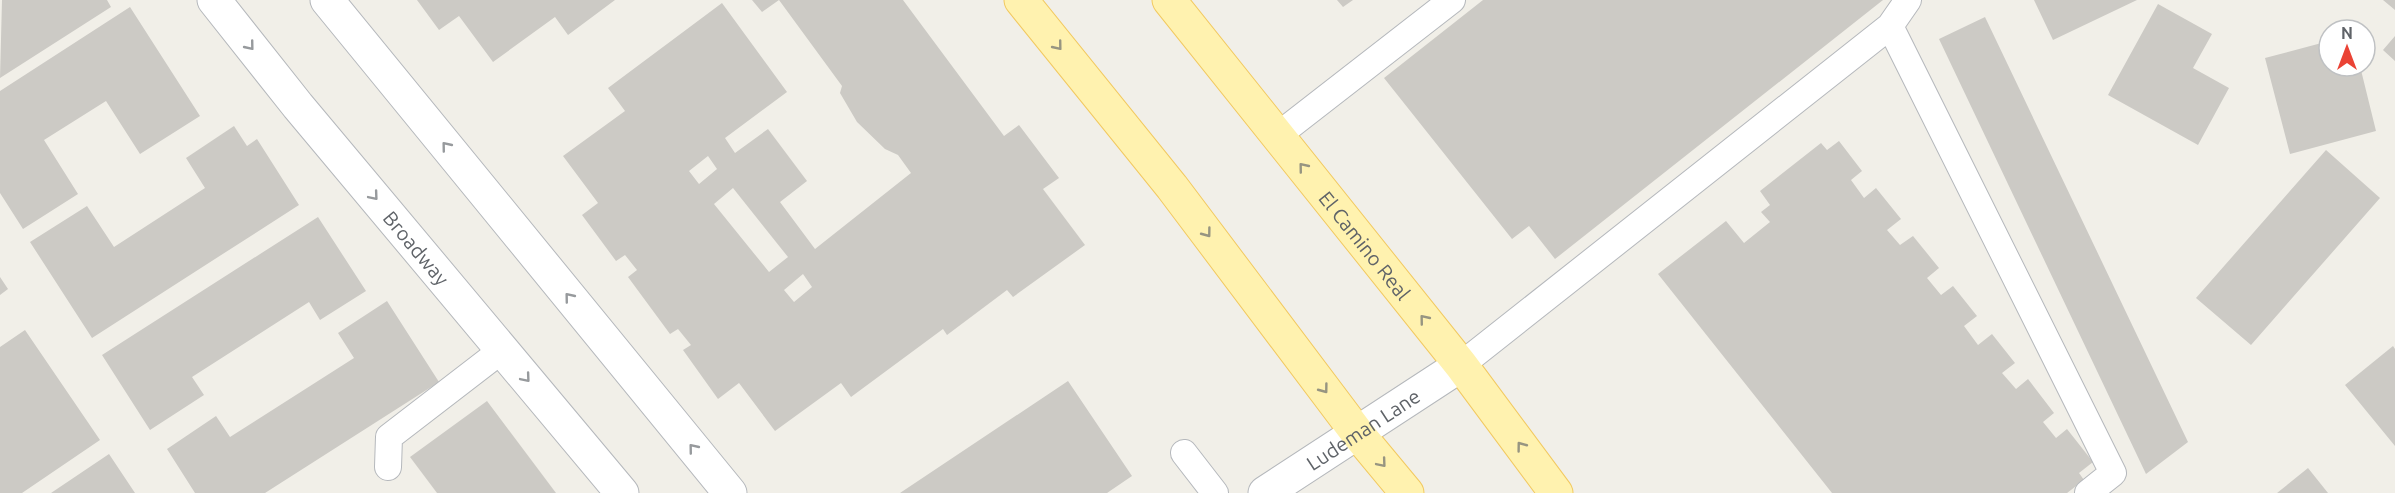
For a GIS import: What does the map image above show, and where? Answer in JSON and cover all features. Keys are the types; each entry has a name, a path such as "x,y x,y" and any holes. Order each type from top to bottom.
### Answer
{"main road":[{"path":"1021,0 1172,187 1358,434 1407,493"},
{"name":"El Camino Real","path":"1169,0 1461,365 1556,493"}],"street":[{"name":"Broadway","path":"214,0 306,115 622,493"},
{"path":"327,0 730,493"},
{"name":"Ludeman Lane","path":"1265,493 1461,365"}],"lane":[{"path":"1277,136 1452,0"},
{"path":"1461,365 1890,26 1908,0"},
{"path":"1890,26 2114,473 2088,493"},
{"path":"388,467 389,437 502,350"},
{"path":"1184,453 1215,493"}],"building":[{"path":"2,0 107,0 111,7 0,78"},
{"path":"417,0 615,0 568,35 555,17 493,62 459,16 439,30"},
{"path":"752,0 779,0 762,12"},
{"path":"779,0 903,0 1004,136 1019,125 1059,178 1043,189 1085,245 1013,297 1007,290 947,335 943,329 851,397 841,383 775,431 739,383 718,399 683,350 691,345 678,329 670,334 628,277 637,270 625,255 616,261 582,215 598,203 563,156 625,111 608,88 722,3 787,92 725,138 735,153 768,129 807,181 780,202 815,249 911,173 898,155 885,149 857,122 840,93 842,86","holes":["708,156 717,169 699,184 689,171","733,188 788,257 769,272 714,204","803,274 812,287 794,302 784,290"]},
{"path":"1337,0 1353,0 1343,7"},
{"path":"1483,0 1883,0 1555,259 1529,226 1512,239 1384,78"},
{"path":"2034,0 2137,0 2053,40"},
{"path":"2383,0 2395,0 2395,10"},
{"path":"2158,4 2212,34 2193,68 2229,88 2198,145 2108,95"},
{"path":"130,7 200,116 140,154 106,101 44,140 78,194 23,229 0,193 0,91"},
{"path":"1985,17 2188,442 2146,474 1939,39"},
{"path":"2395,36 2395,61 2383,50"},
{"path":"2317,44 2317,78 2363,78 2376,131 2290,154 2265,58"},
{"path":"234,126 247,146 257,139 299,205 92,338 30,242 87,206 114,247 205,188 186,158"},
{"path":"1839,141 1862,171 1851,180 1864,198 1876,188 1901,219 1887,230 1900,245 1913,236 1939,268 1927,278 1941,295 1953,286 1977,316 1964,326 1978,345 1992,334 2015,363 2002,373 2016,389 2028,379 2054,413 2043,422 2056,438 2067,429 2093,462 2079,473 2084,480 2067,493 1832,493 1658,274 1726,221 1744,243 1770,222 1761,212 1770,205 1760,191 1821,143 1827,150"},
{"path":"2326,150 2380,198 2251,345 2196,298"},
{"path":"318,217 366,291 320,320 309,302 192,377 204,395 150,430 102,355"},
{"path":"0,277 8,289 0,295"},
{"path":"387,301 439,382 265,493 195,493 167,449 216,416 230,437 354,358 338,333"},
{"path":"25,330 100,440 22,493 0,493 0,347"},
{"path":"2393,346 2395,349 2395,446 2345,385"},
{"path":"1068,381 1132,476 1107,493 900,493"},
{"path":"487,401 556,493 437,493 410,457"},
{"path":"109,454 135,493 51,493"},
{"path":"2308,468 2328,493 2277,493"}]}
